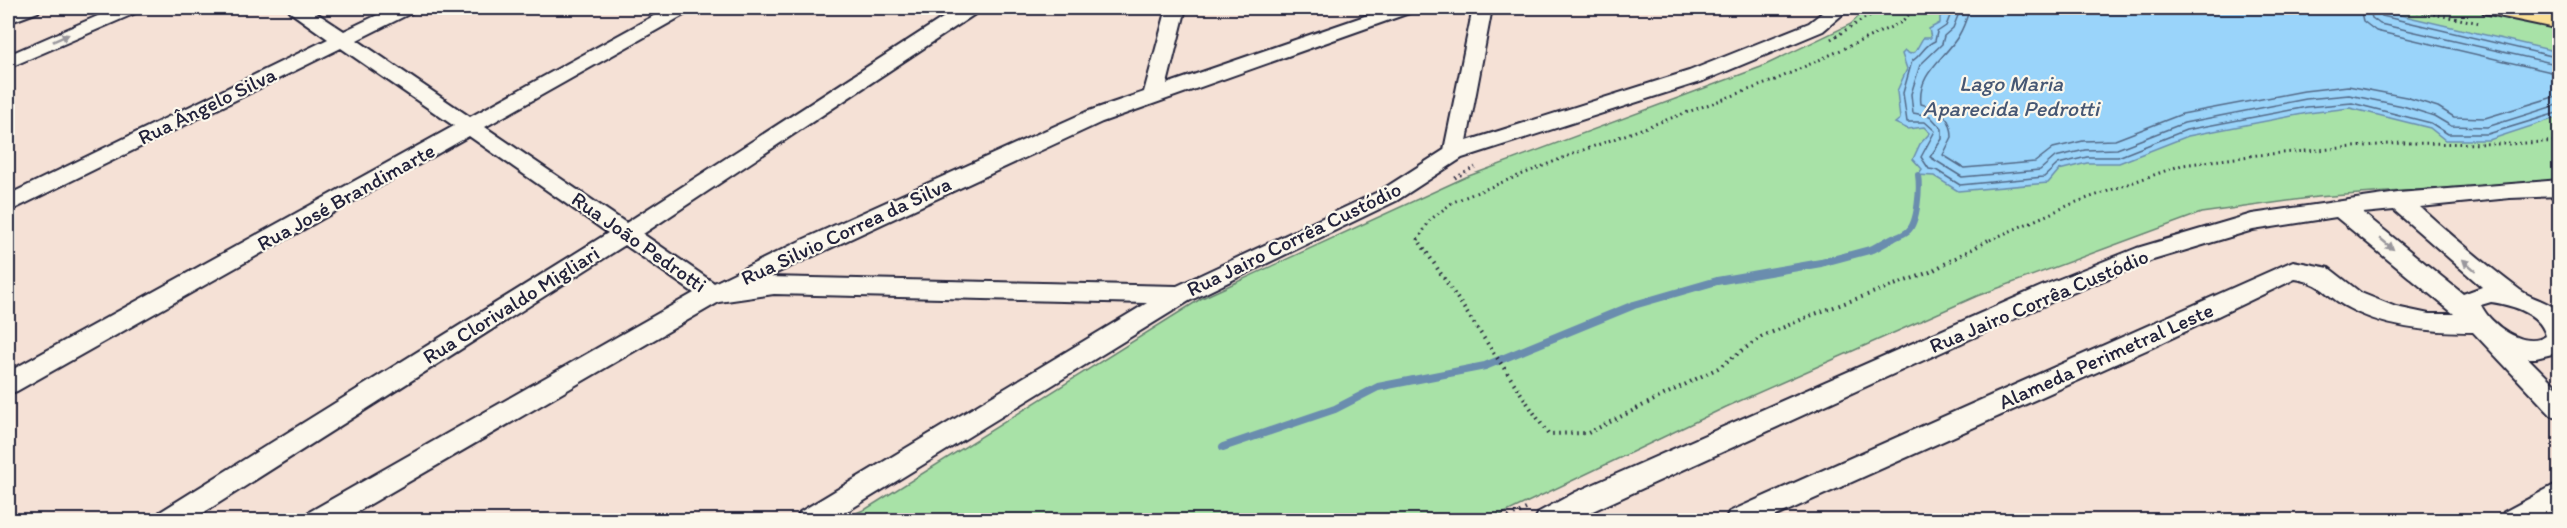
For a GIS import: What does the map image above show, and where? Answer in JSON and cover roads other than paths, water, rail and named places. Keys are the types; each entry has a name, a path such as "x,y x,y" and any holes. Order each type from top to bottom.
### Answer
{"main road":[{"path":"2493,8 2559,21"}],"street":[{"path":"8,17 30,8"},
{"path":"8,62 131,8"},
{"name":"Rua João Pedrotti","path":"297,8 626,232 712,294 774,285 1180,295"},
{"name":"Rua Ângelo Silva","path":"8,204 406,8"},
{"name":"Rua José Brandimarte","path":"8,384 682,8"},
{"name":"Rua Clorivaldo Migliari","path":"170,520 684,197 971,8"},
{"path":"1154,95 1176,8"},
{"name":"Rua Silvio Correa da Silva","path":"319,520 712,294 810,246 1094,117 1405,8"},
{"path":"1454,153 1482,8"},
{"name":"Rua Jairo Corrêa Custódio","path":"810,520 1180,295 1388,196 1454,153 1696,76 1816,27 1840,8"},
{"name":"Rua Jairo Corrêa Custódio","path":"1549,520 1586,500 2041,297 2145,254 2252,222 2398,201 2510,190 2559,188"},
{"path":"2398,201 2474,269 2555,320 2559,339 2554,345 2531,349 2516,346 2479,323 2469,305 2472,299 2479,295 2496,293 2517,298"},
{"path":"2341,208 2479,323 2559,408"},
{"name":"Alameda Perimetral Leste","path":"1738,520 2144,340 2293,270 2320,273 2352,299 2392,315 2429,323 2479,323"},
{"path":"2514,520 2559,493"}],"water":[{"name":"Lago Maria Aparecida Pedrotti","path":"1949,8 2370,8 2559,52 2559,117 2489,140 2445,140 2430,128 2350,108 2308,113 2188,136 2119,163 2087,163 2059,170 2048,183 1958,191 1934,176 1918,175 1922,169 1913,159 1920,144 1930,133 1924,127 1908,129 1895,123 1900,119 1897,91 1907,69 1902,54 1905,51 1910,54 1915,52 1923,38 1931,38 1929,29 1940,23 1940,17"}],"waterway":[{"path":"1890,240 1908,231 1911,227 1918,204 1918,175"},
{"path":"1223,447 1335,409 1378,387 1485,366 1634,305 1717,281 1821,263 1873,249 1893,238"}]}
